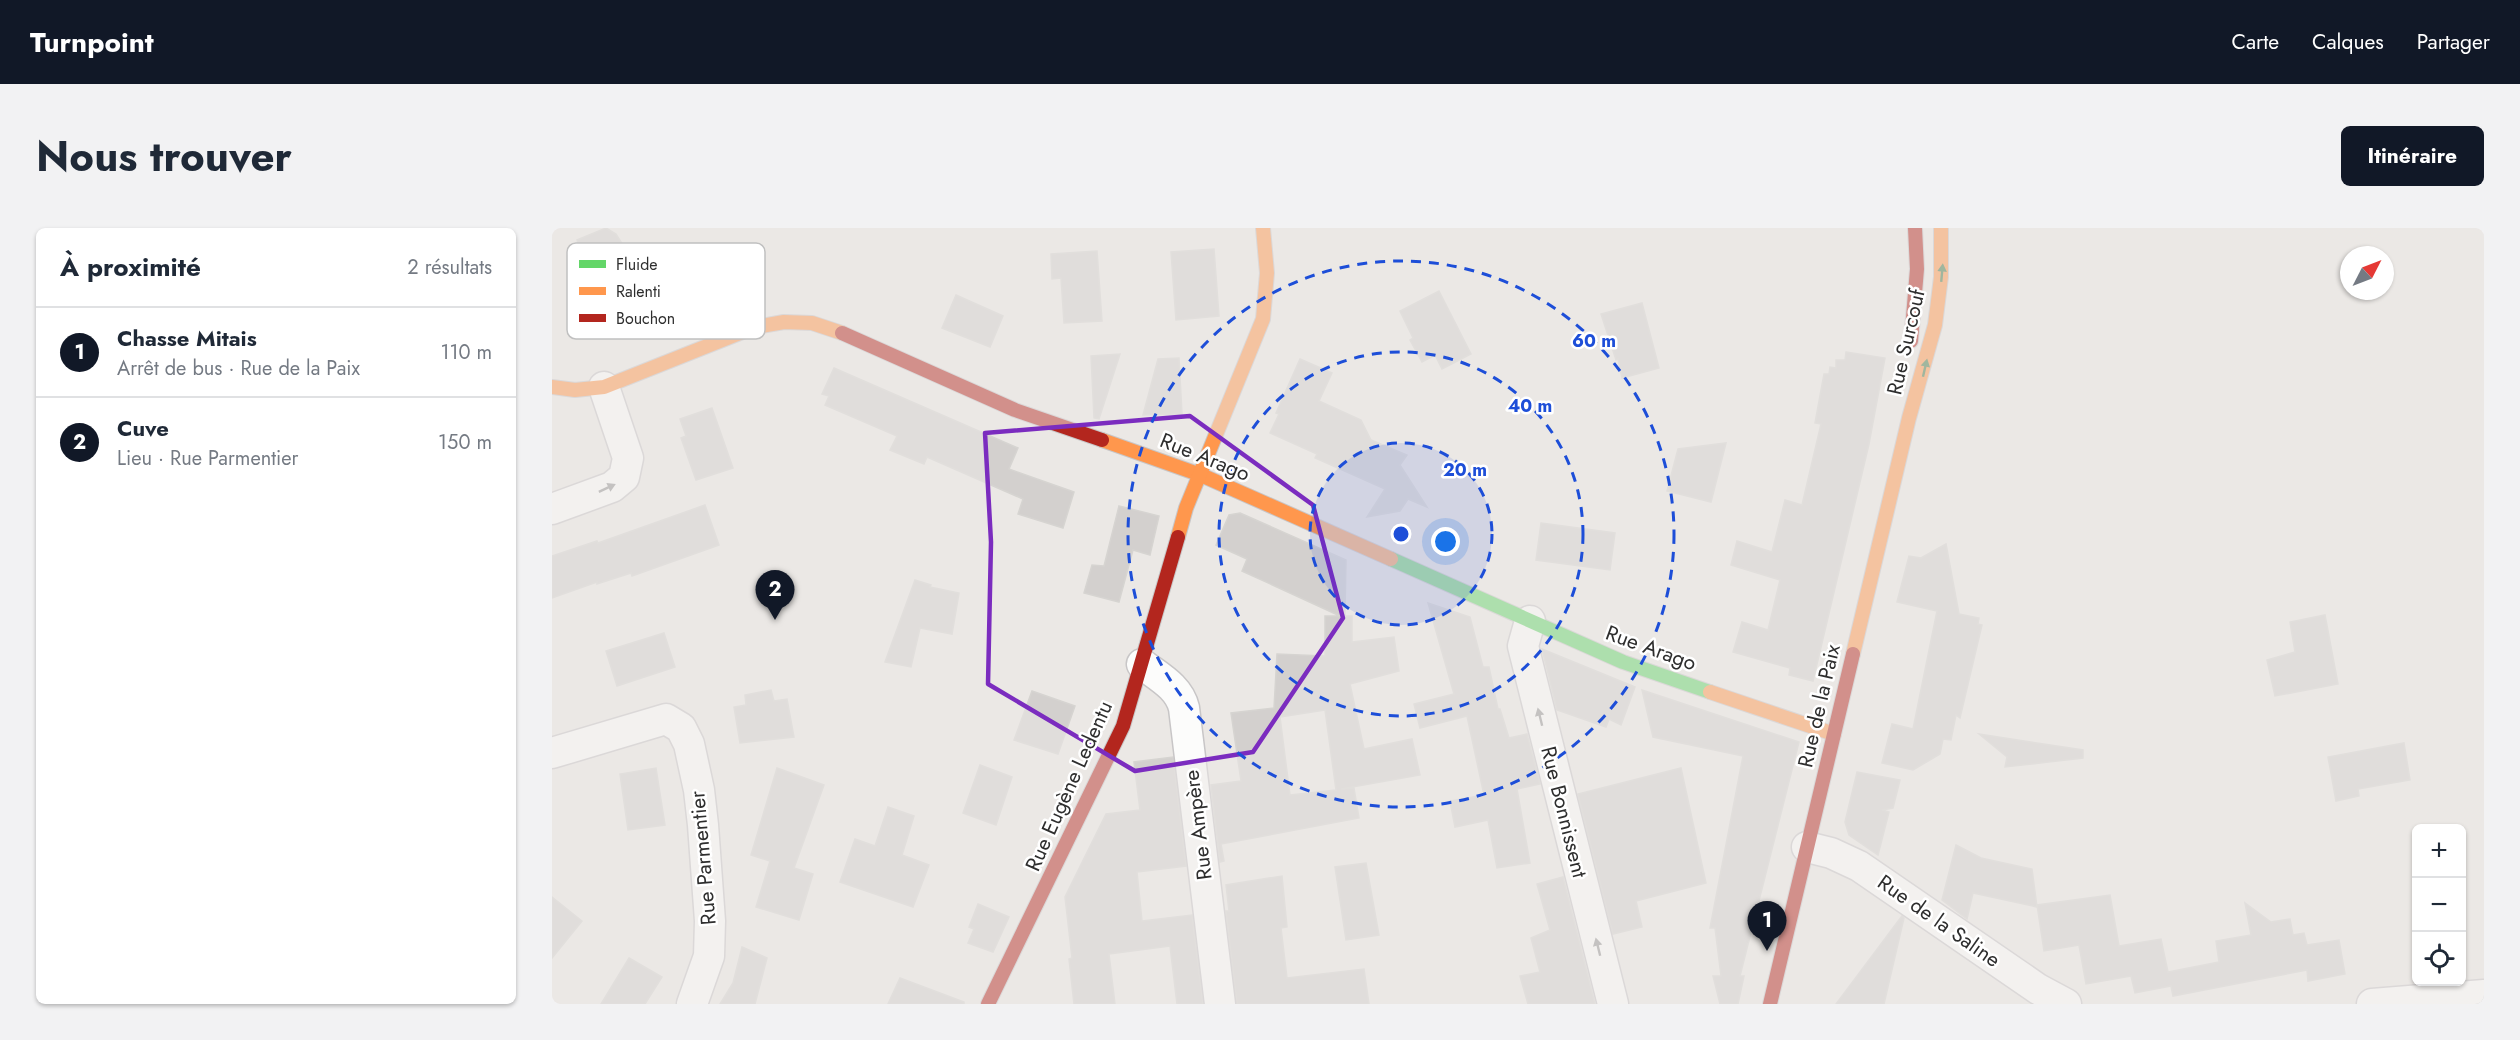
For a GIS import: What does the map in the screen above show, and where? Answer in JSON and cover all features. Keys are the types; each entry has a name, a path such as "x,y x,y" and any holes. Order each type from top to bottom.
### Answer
{"street":[{"name":"Rue Eugène Ledentu","path":"988,1004 1123,726 1186,507 1263,319 1267,273 1263,228"},
{"name":"Rue Surcouf","path":"1909,418 1908,361 1917,269 1915,228"},
{"name":"Rue Surcouf","path":"1909,418 1924,372 1943,271 1941,228"},
{"name":"Rue Arago","path":"765,325 784,322 812,323 841,333 1015,410 1201,475 1623,662 1834,734"},
{"name":"Rue Arago","path":"552,387 575,390 604,387 725,339"},
{"path":"552,509 612,487 624,477 628,458 604,387"},
{"name":"Rue de la Paix","path":"1770,1004 1909,418"},
{"name":"Rue Bonnissent","path":"1530,621 1522,646 1612,1004"},
{"name":"Rue Ampère","path":"1142,664 1181,696 1184,708 1220,1004"},
{"name":"Rue Parmentier","path":"552,753 666,719 681,728 689,744 699,790 710,921 709,956 692,1004"},
{"name":"Rue de la Saline","path":"1807,847 1832,853 1859,866 2038,989 2066,1004"},
{"path":"2372,1004 2484,995"}],"highlighted area":[{"path":"1190,416 1313,505 1343,618 1253,752 1135,771 988,684 991,542 985,433"}],"building":[{"path":"606,228 616,234 622,243 578,243 577,240"},
{"path":"1214,249 1219,316 1176,320 1171,252"},
{"path":"1097,251 1102,321 1064,323 1061,278 1052,279 1051,254"},
{"path":"1439,291 1471,354 1442,369 1435,355 1422,362 1410,340 1413,338 1400,311"},
{"path":"956,295 1003,316 990,347 942,328"},
{"path":"1642,303 1659,368 1622,378 1618,359 1616,360 1601,314"},
{"path":"1846,352 1885,358 1869,444 1813,681 1789,675 1790,668 1733,652 1742,622 1768,630 1780,580 1731,565 1737,541 1772,552 1785,500 1802,505 1821,424 1815,423 1824,374 1829,374 1830,367 1836,368 1836,360 1845,360"},
{"path":"1120,354 1099,419 1094,418 1091,356"},
{"path":"1179,358 1182,414 1143,415 1158,359"},
{"path":"1300,359 1332,373 1319,401 1361,420 1371,440 1407,455 1400,465 1427,507 1408,499 1400,511 1367,517 1385,489 1315,458 1317,454 1270,433 1279,414 1276,413"},
{"path":"834,368 1018,448 1009,469 1074,492 1063,528 1018,514 1023,499 927,457 924,464 890,450 897,436 825,405 829,396 822,394"},
{"path":"712,408 733,468 696,480 681,438 686,436 680,419"},
{"path":"1726,443 1711,502 1667,491 1678,449"},
{"path":"705,505 719,545 632,576 631,573 597,584 597,582 552,598 552,556 597,541 598,543"},
{"path":"1119,506 1159,516 1150,555 1133,550 1119,602 1084,593 1092,565 1104,566"},
{"path":"1240,513 1346,560 1345,616 1352,616 1352,642 1394,637 1399,671 1350,684 1364,749 1412,739 1420,775 1341,789 1354,788 1359,818 1221,844 1224,861 1220,862 1211,785 1241,781 1231,713 1274,708 1277,654 1325,656 1325,616 1340,616 1242,571 1247,559 1216,545 1229,515","holes":["1325,710 1336,790 1290,795 1280,717"]},
{"path":"1541,523 1615,533 1610,570 1536,560"},
{"path":"1946,544 1959,614 1979,618 1978,624 1982,625 1960,718 1956,715 1951,740 1943,739 1940,754 1913,770 1882,763 1892,724 1913,729 1937,611 1897,602 1909,556 1921,558"},
{"path":"915,580 931,585 930,587 959,593 952,634 920,628 911,667 885,662"},
{"path":"1428,603 1470,617 1483,667 1489,667 1498,709 1500,709 1509,738 1527,734 1540,784 1517,789 1530,863 1497,868 1488,820 1455,827 1450,801 1484,795 1467,716 1420,728 1414,704 1454,694"},
{"path":"2325,615 2338,684 2275,696 2267,660 2295,652 2290,622"},
{"path":"664,633 675,667 617,686 606,651"},
{"path":"1542,649 1635,687 1621,725 1609,719 1606,727 1557,710"},
{"path":"771,690 774,701 787,699 794,737 740,743 734,707 746,705 745,695"},
{"path":"1642,690 1799,742 1740,976 1744,976 1738,1004 1720,1004 1713,976 1721,976 1715,928 1710,928 1743,756 1653,737"},
{"path":"1032,691 1075,706 1058,754 1014,740"},
{"path":"1979,734 2083,750 2083,758 2005,767 2007,757"},
{"path":"2404,743 2410,780 2358,789 2359,796 2336,801 2328,757"},
{"path":"1173,757 1186,866 1137,872 1142,921 1192,915 1203,1004 1177,1004 1170,946 1109,954 1115,1004 1074,1004 1069,959 1072,958 1065,897 1106,814 1140,810 1134,762"},
{"path":"980,765 1012,777 996,825 963,813"},
{"path":"656,768 665,825 628,830 620,774"},
{"path":"777,768 824,785 794,868 813,874 799,920 756,907 770,861 751,855"},
{"path":"1681,768 1706,883 1636,901 1642,927 1613,934 1578,794"},
{"path":"1857,772 1900,780 1893,808 1882,810 1889,812 1878,855 1849,835 1845,822"},
{"path":"888,807 914,816 902,855 929,865 913,907 840,882 855,839 875,846"},
{"path":"1956,845 1981,858 2032,869 2037,907 1973,893 1967,919 1942,900"},
{"path":"1366,863 1379,935 1346,940 1335,867"},
{"path":"1282,876 1287,927 1281,928 1287,978 1364,969 1369,1004 1237,1004 1226,911 1229,911 1226,885"},
{"path":"1563,877 1595,1004 1528,1004 1520,976 1540,972 1531,938 1550,930 1537,884"},
{"path":"2110,895 2119,946 2161,939 2168,972 2219,962 2216,941 2251,935 2245,903 2271,922 2290,919 2293,935 2304,933 2307,945 2339,940 2345,974 2308,981 2307,970 2173,996 2171,986 2135,993 2131,976 2086,984 2079,945 2044,951 2037,905"},
{"path":"552,897 582,921 552,958"},
{"path":"978,904 1009,917 993,952 968,943 974,929 969,927"},
{"path":"1902,916 1904,918 1884,1004 1836,1004"},
{"path":"742,947 767,958 755,1004 720,1004 733,983"},
{"path":"629,958 662,977 645,1004 601,1004"},
{"path":"900,978 964,1002 964,1004 888,1004"}],"traffic: fast":[{"path":"1391,559 1623,662 1710,692"}],"traffic: slow":[{"path":"1178,537 1186,508 1263,319 1267,273 1263,228"},
{"path":"1853,654 1909,418 1935,325 1941,277 1941,228"},
{"path":"765,325 784,322 812,323 842,333"},
{"path":"552,387 575,390 604,387 725,339"},
{"path":"1102,440 1201,475 1391,559"},
{"path":"1710,692 1834,734"}],"traffic: jam":[{"path":"1911,341 1917,269 1915,228"},
{"path":"842,333 1015,410 1102,440"},
{"path":"988,1004 1123,726 1178,537"},
{"path":"1770,1004 1853,654"}],"place":[{"name":"Cuve","path":"775,620"},
{"name":"Chasse Mitais","path":"1767,951"}]}
